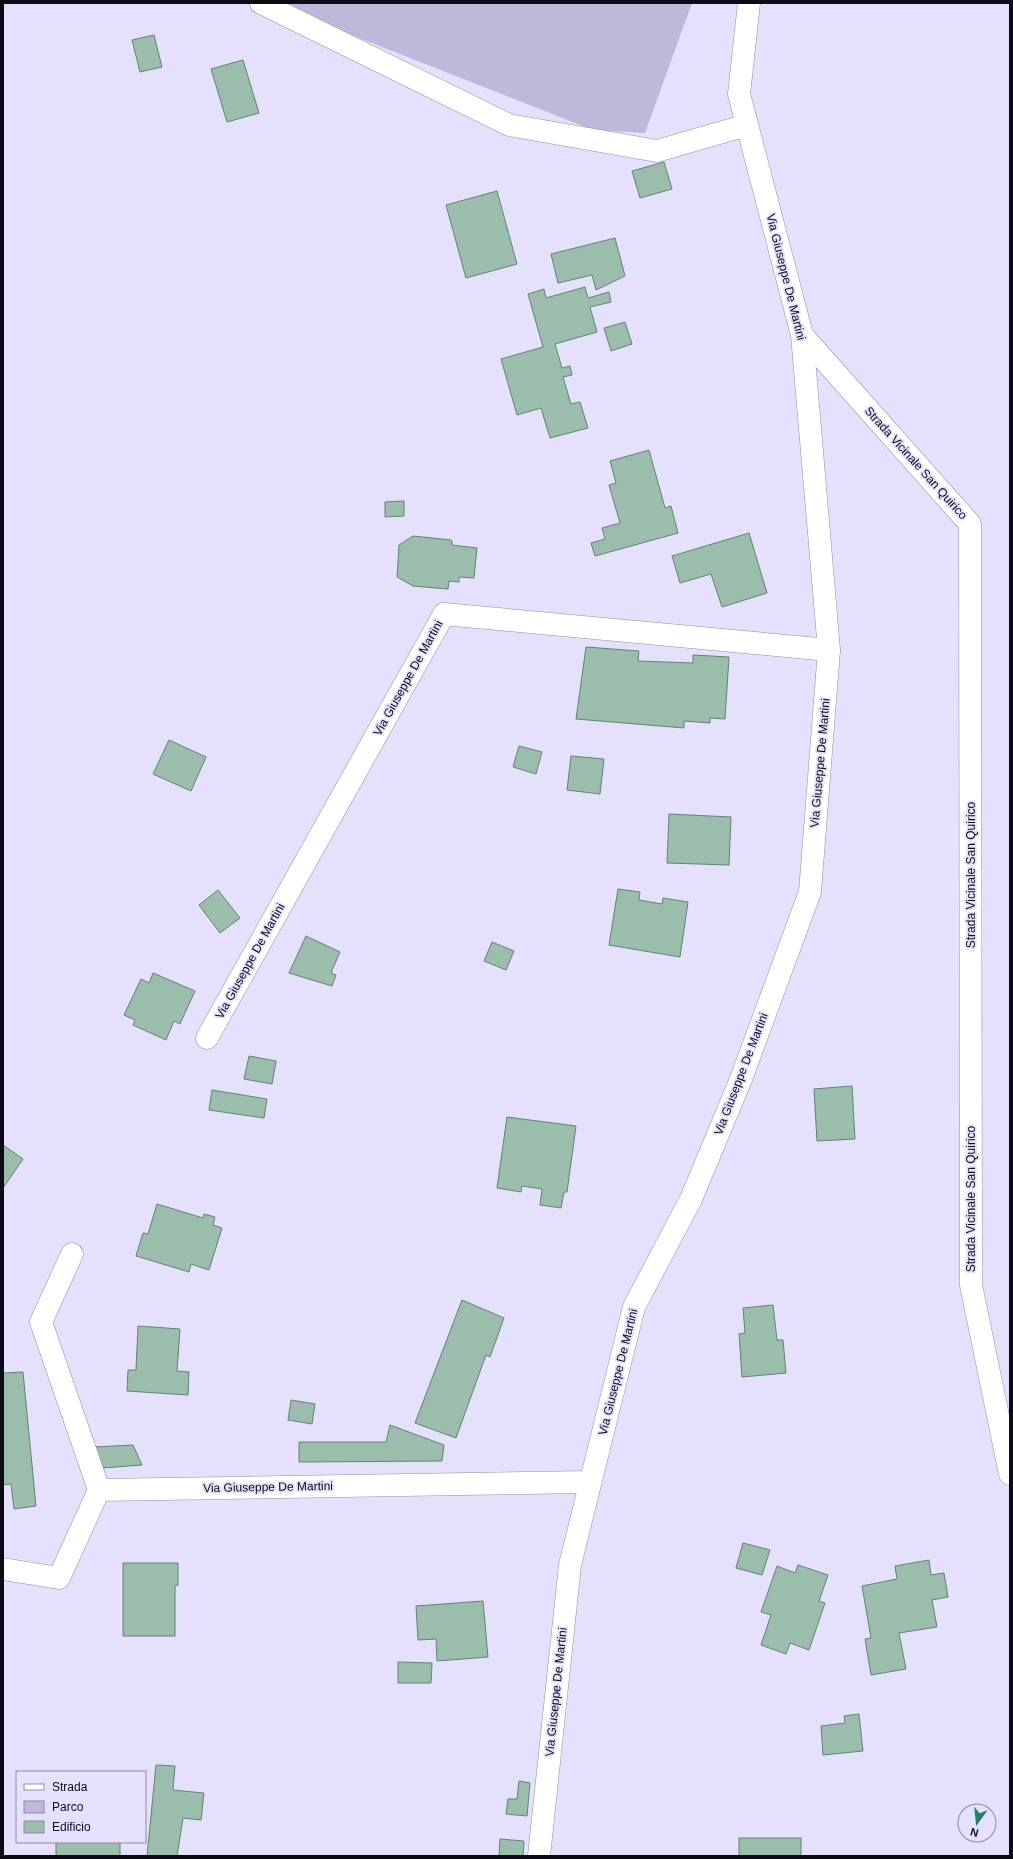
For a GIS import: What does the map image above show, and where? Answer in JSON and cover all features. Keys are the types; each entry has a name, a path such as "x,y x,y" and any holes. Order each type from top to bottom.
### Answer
{"street":[{"path":"261,3 509,125 657,151 747,125"},
{"name":"Via Giuseppe De Martini","path":"539,1856 570,1565 634,1307 691,1199 741,1079 810,892 829,650 802,335 738,94 749,3"},
{"name":"Strada Vicinale San Quirico","path":"802,335 970,524 971,1285 1010,1474"},
{"name":"Via Giuseppe De Martini","path":"207,1038 444,614 829,650"},
{"path":"3,1569 59,1578 99,1490 41,1322 72,1254"},
{"name":"Via Giuseppe De Martini","path":"99,1490 590,1482"}],"green space":[{"path":"270,3 692,3 645,133 593,130"}],"building":[{"path":"154,35 162,67 140,72 132,40"},
{"path":"243,60 259,113 227,122 211,69"},
{"path":"664,162 672,189 640,198 632,171"},
{"path":"497,191 517,264 466,278 446,205"},
{"path":"615,238 625,276 596,290 592,275 558,283 551,254"},
{"path":"585,287 588,298 609,292 611,302 590,307 597,332 555,344 562,368 570,366 572,375 563,377 571,404 580,402 588,428 550,438 541,408 517,415 501,359 543,347 528,294 544,289 546,298"},
{"path":"625,322 632,344 611,351 604,328"},
{"path":"649,450 665,508 671,506 678,533 595,556 591,543 605,539 602,528 620,523 609,485 616,483 610,461"},
{"path":"404,501 404,516 385,517 385,502"},
{"path":"749,533 767,593 722,607 711,574 680,583 672,556"},
{"path":"413,536 451,540 452,545 477,548 474,578 459,577 459,582 449,581 448,589 413,586 397,577 399,545"},
{"path":"586,647 639,651 638,661 693,663 693,655 729,657 725,719 710,718 710,723 684,721 684,728 576,719"},
{"path":"169,740 206,757 191,791 153,774"},
{"path":"519,746 542,752 536,774 513,767"},
{"path":"571,756 604,759 600,794 567,790"},
{"path":"669,814 731,817 729,865 667,863"},
{"path":"618,889 640,892 639,900 662,904 663,898 688,902 680,957 609,945"},
{"path":"218,890 240,918 220,933 199,905"},
{"path":"306,936 340,952 331,973 336,975 332,986 289,973"},
{"path":"492,942 514,951 506,970 484,961"},
{"path":"153,973 195,991 180,1024 174,1021 166,1040 133,1025 135,1020 124,1015 141,979 149,983"},
{"path":"249,1056 276,1061 272,1084 244,1079"},
{"path":"852,1086 855,1139 817,1141 814,1089"},
{"path":"212,1090 267,1099 264,1118 209,1110"},
{"path":"507,1117 576,1126 567,1192 564,1192 561,1208 540,1205 542,1189 522,1186 521,1192 497,1188"},
{"path":"3,1145 23,1159 3,1188"},
{"path":"157,1204 203,1218 204,1214 215,1217 213,1225 222,1228 209,1270 191,1264 189,1272 136,1256 143,1233 148,1234"},
{"path":"462,1300 504,1318 490,1357 486,1355 456,1438 415,1423"},
{"path":"773,1305 777,1340 783,1340 786,1373 742,1377 739,1334 745,1333 743,1308"},
{"path":"138,1326 180,1329 177,1371 189,1372 188,1395 127,1391 128,1370 136,1370"},
{"path":"23,1372 36,1506 14,1509 11,1484 3,1485 3,1373"},
{"path":"291,1400 315,1404 312,1424 288,1420"},
{"path":"390,1425 444,1445 442,1461 299,1462 299,1442 386,1442"},
{"path":"133,1445 142,1465 103,1468 93,1447"},
{"path":"743,1543 770,1550 762,1575 736,1568"},
{"path":"929,1560 931,1575 944,1573 948,1597 932,1600 937,1627 899,1633 906,1669 871,1675 865,1639 871,1638 862,1586 897,1579 895,1566"},
{"path":"123,1563 178,1563 178,1585 175,1586 175,1636 123,1636"},
{"path":"798,1565 828,1575 819,1601 825,1603 809,1650 790,1643 786,1654 761,1645 771,1615 761,1612 777,1566 795,1573"},
{"path":"483,1601 488,1657 437,1661 436,1639 418,1640 416,1606"},
{"path":"398,1662 432,1663 431,1683 398,1683"},
{"path":"859,1714 863,1751 823,1755 821,1726 845,1723 844,1716"},
{"path":"156,1765 175,1766 173,1790 204,1793 201,1820 183,1818 177,1856 147,1856"},
{"path":"519,1781 530,1783 527,1816 506,1814 508,1799 517,1799"},
{"path":"739,1838 801,1838 801,1856 739,1856"},
{"path":"500,1839 524,1841 523,1856 499,1856"},
{"path":"56,1843 120,1843 120,1856 56,1856"}]}
